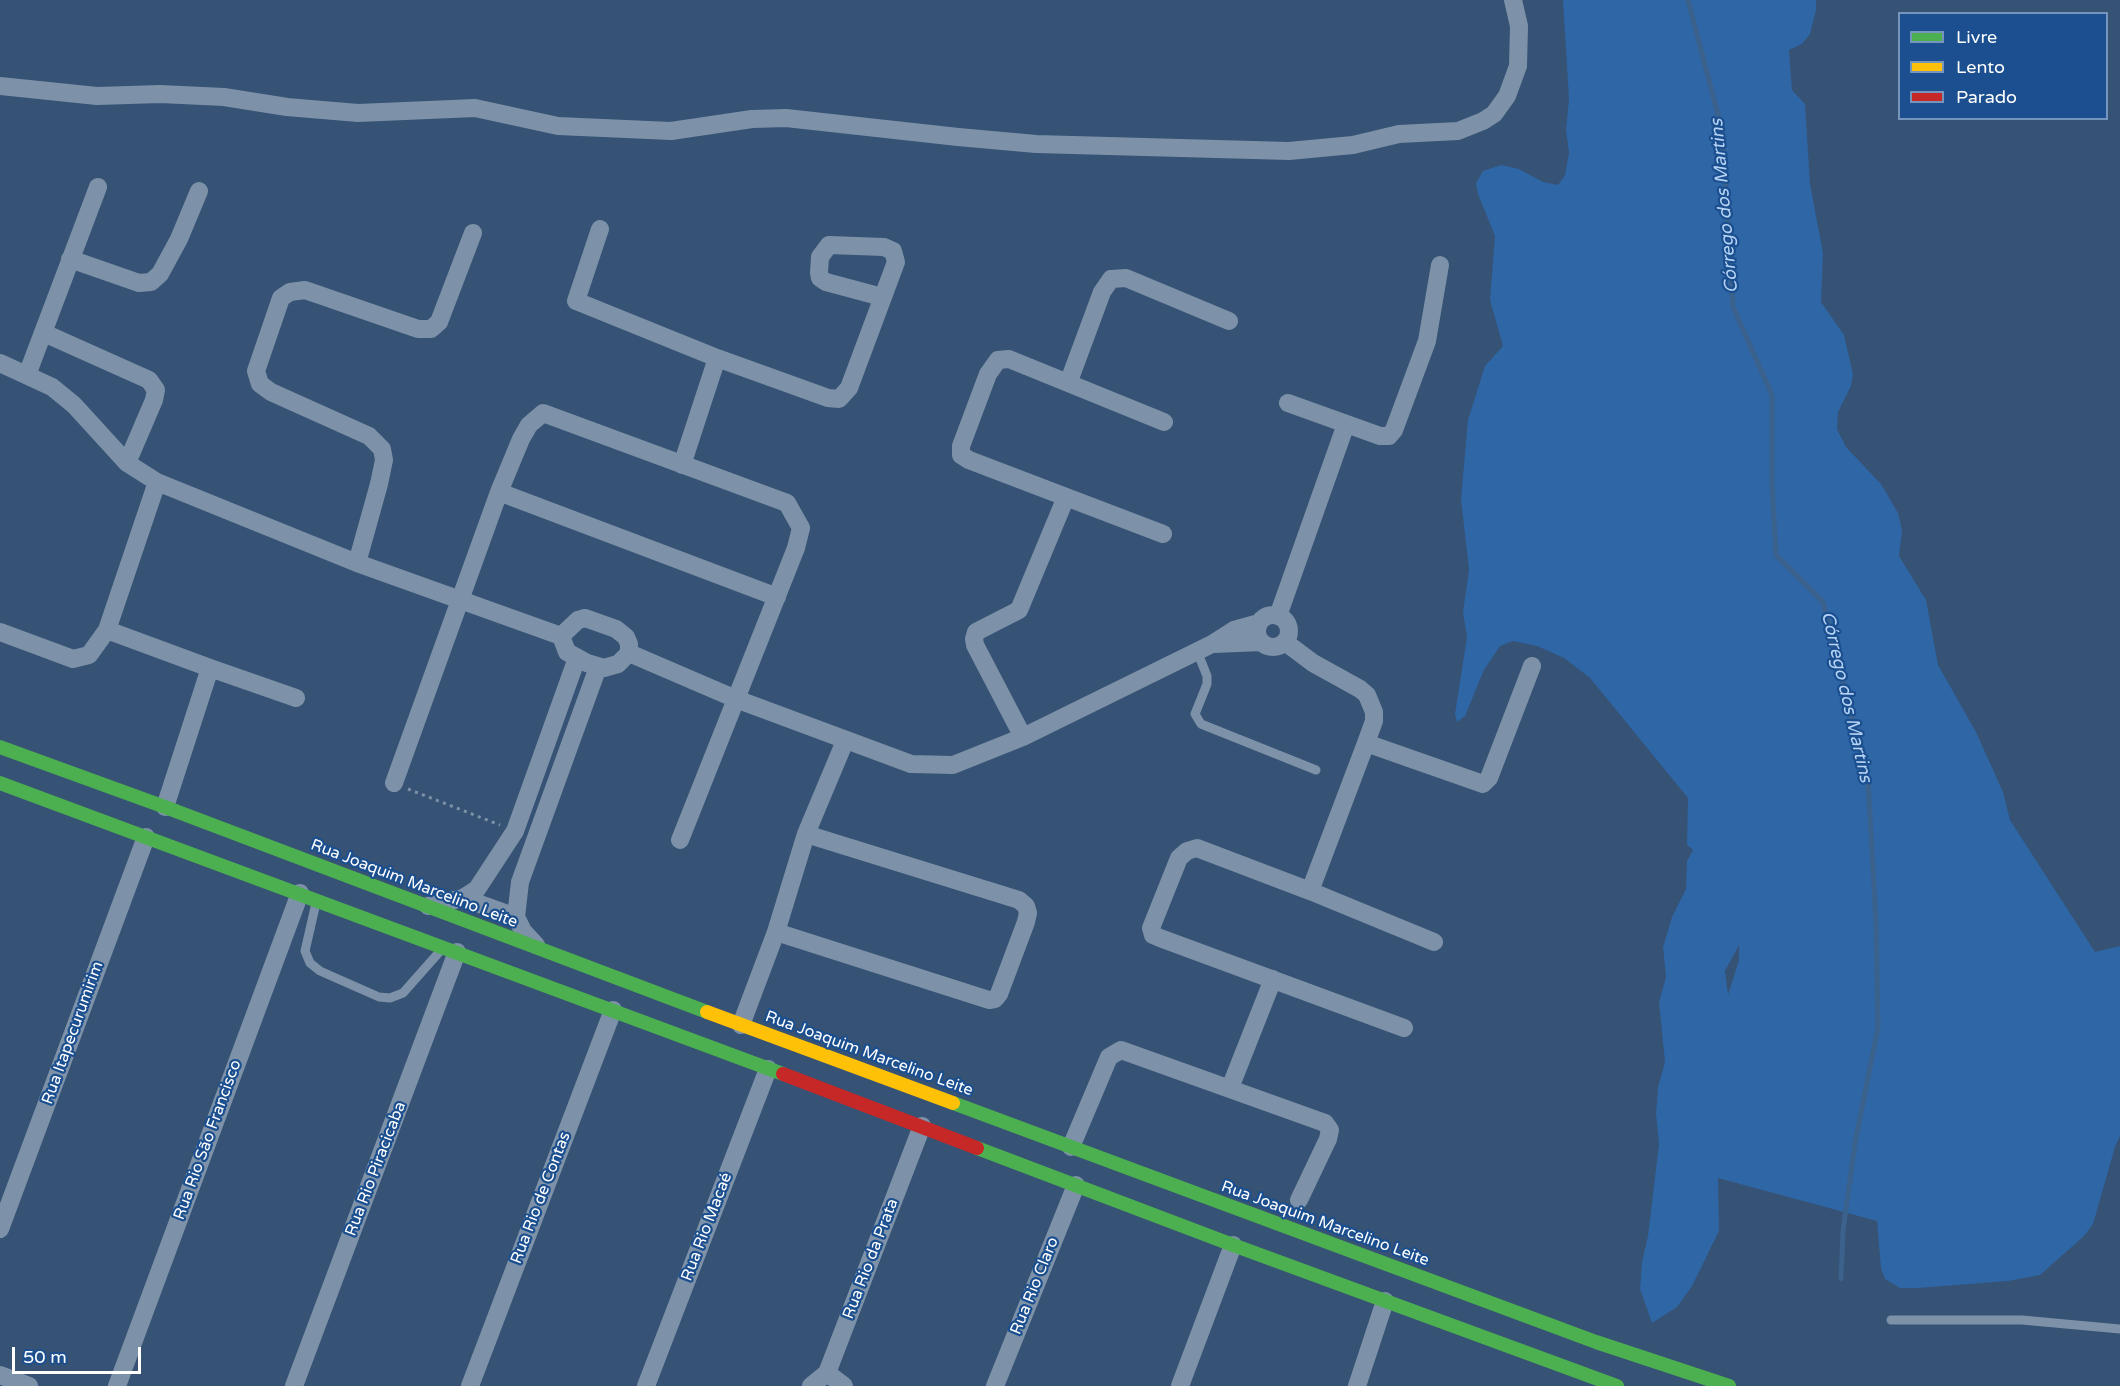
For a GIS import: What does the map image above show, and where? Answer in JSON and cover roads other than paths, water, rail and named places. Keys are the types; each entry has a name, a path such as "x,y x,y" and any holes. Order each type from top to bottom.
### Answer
{"main road":[{"name":"Rua Joaquim Marcelino Leite","path":"0,747 48,776 113,789 165,807 542,951 637,996 741,1025 1596,1342 1729,1386"},
{"path":"36,796 42,792 48,776"},
{"path":"0,783 102,822 307,891 451,949 1233,1245 1617,1386"},
{"path":"102,822 98,810 100,803 113,789"},
{"path":"393,909 428,906"},
{"path":"491,964 529,968 622,1004 637,996"},
{"path":"992,1153 1002,1138 1003,1121"},
{"path":"1036,1169 1028,1159 1030,1147 1050,1139"},
{"path":"1385,1301 1390,1293 1400,1289"},
{"path":"1433,1296 1465,1303 1500,1306"}],"street":[{"path":"0,86 97,96 160,94 224,97 287,107 358,113 475,108 558,126 671,131 752,120 786,118 958,138 1036,144 1289,151 1353,145 1399,134 1458,131 1494,114 1507,96 1518,66 1519,26 1514,0"},
{"path":"27,375 98,187"},
{"path":"70,260 139,283 151,282 160,274 179,239 200,191"},
{"path":"600,229 576,301 717,358 828,398 839,399 849,388 882,297"},
{"path":"357,563 379,483 384,460 382,449 369,436 272,392 260,384 256,371 281,298 291,292 305,290 418,329 431,329 439,322 472,233"},
{"path":"1288,403 1380,436 1389,436 1394,430 1427,341 1440,265"},
{"path":"1069,381 1102,292 1111,279 1126,278 1229,321"},
{"path":"44,333 149,380 156,390 128,462"},
{"path":"682,465 717,358"},
{"path":"1163,534 969,460 961,455 961,446 988,374 998,360 1010,359 1069,381 1164,422"},
{"path":"0,363 52,387 75,405 128,462 157,482 357,563 561,636 567,652 598,667 604,669 618,664 628,653 629,644 626,637 616,629 585,618 578,620 561,636"},
{"path":"394,783 499,492 521,439 530,425 543,413 787,503 801,528 796,548 777,597 680,840"},
{"path":"1278,616 1346,424"},
{"path":"0,632 73,659 89,655 107,630 157,482"},
{"path":"499,492 777,597"},
{"path":"1023,737 974,639 976,632 1019,610 1066,497"},
{"path":"628,653 736,699 910,764 953,765 1023,737 1205,647 1234,630 1259,623 1267,617 1278,616 1287,622 1287,637 1313,663 1360,689 1367,695 1374,711 1374,721 1310,891"},
{"path":"1259,623 1257,633 1266,645 1276,647 1287,637"},
{"path":"107,630 296,698"},
{"path":"1205,647 1262,642"},
{"path":"428,906 463,898 477,889 515,831 577,658"},
{"path":"1366,742 1483,784 1489,777 1532,666"},
{"path":"542,951 523,931 516,917 520,882 598,667"},
{"path":"165,807 210,668"},
{"path":"741,1025 776,932 806,834 845,741"},
{"path":"776,932 989,1000 995,999 999,994 1026,922 1028,913 1026,906 1019,900 806,834"},
{"name":"Rua Itapecurumirim","path":"0,1229 146,837"},
{"path":"1404,1028 1153,935 1151,928 1179,858 1187,851 1197,848 1434,942"},
{"name":"Rua Rio São Francisco","path":"117,1386 307,891"},
{"path":"463,898 516,917"},
{"name":"Rua Rio Piracicaba","path":"294,1386 451,949"},
{"path":"1230,1088 1273,979"},
{"name":"Rua Rio de Contas","path":"470,1386 613,1010"},
{"path":"1071,1147 1109,1057 1121,1050 1325,1123 1330,1130 1328,1139 1299,1200"},
{"name":"Rua Rio Macaé","path":"646,1386 768,1069"},
{"name":"Rua Rio da Prata","path":"828,1373 922,1126"},
{"name":"Rua Rio Claro","path":"995,1386 1076,1185"},
{"path":"1180,1386 1233,1245"},
{"path":"1357,1386 1385,1301"},
{"path":"811,1386 828,1373 844,1386"},
{"path":"0,1375 29,1386"}],"lane":[{"path":"1205,647 1207,684 1195,714 1197,721 1316,770"},
{"path":"307,891 305,951 310,963 320,971 379,997 390,998 403,993 451,949"},
{"path":"1891,1320 2022,1320 2120,1329"}],"waterway":[{"name":"Córrego dos Martins","path":"1688,0 1722,130 1733,307 1772,395 1772,484 1776,555 1823,602 1868,781 1876,921 1878,1027 1855,1143 1843,1231 1841,1279"}]}
